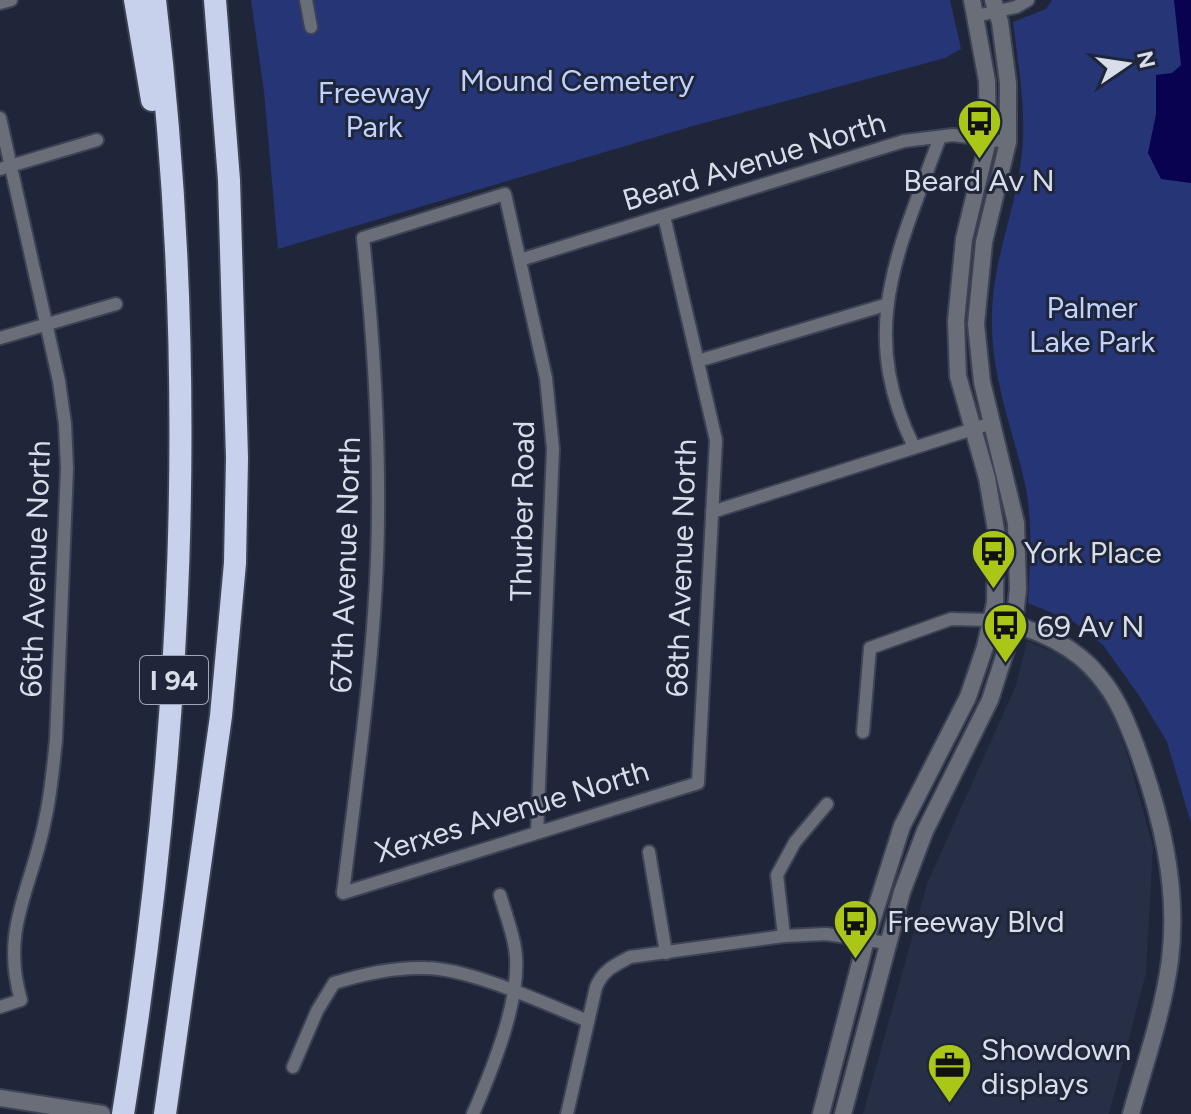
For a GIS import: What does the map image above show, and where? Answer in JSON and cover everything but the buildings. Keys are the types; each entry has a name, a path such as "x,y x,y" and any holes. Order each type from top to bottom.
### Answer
{"highway":[{"path":"135,0 175,244"},
{"name":"I 94","path":"123,1114 156,880 175,660 182,441 175,244 155,0"},
{"name":"I 94","path":"165,1114 221,716 231,612 237,492 231,267 215,97 202,0"},
{"path":"215,0 227,155 231,267"}],"street":[{"path":"0,3 11,0"},
{"path":"306,0 311,27"},
{"path":"821,1114 866,940 902,826 968,697 992,620 997,585 996,530 987,478 958,376 956,321 964,239 988,140 987,81 974,8 1016,7 1028,0"},
{"path":"843,1114 902,892 925,831 990,700 1014,625 1018,589 1016,523 982,382 976,324 984,242 1008,142 1008,83 995,6"},
{"name":"66th Avenue North","path":"0,118 6,168 59,381 67,468 56,740 45,821 12,942 12,964 21,1000 0,1007"},
{"name":"Beard Avenue North","path":"520,260 904,141 953,135 1008,142"},
{"path":"914,447 892,392 886,350 885,305 894,263 940,137"},
{"path":"6,168 97,140"},
{"name":"67th Avenue North","path":"343,893 368,686 378,519 373,350 363,238 505,194"},
{"name":"Thurber Road","path":"505,194 546,378 553,449 537,833"},
{"name":"68th Avenue North","path":"664,216 716,440 698,783"},
{"path":"0,338 116,304"},
{"path":"698,361 885,305"},
{"path":"712,512 992,423"},
{"path":"863,732 870,648 951,619 992,620 1059,642 1099,675 1123,712 1157,811 1171,883 1170,960 1148,1059 1131,1114"},
{"name":"Xerxes Avenue North","path":"343,893 698,783"},
{"path":"784,936 777,875 795,842 827,804"},
{"path":"649,852 666,953"},
{"path":"473,1114 490,1074 515,992 515,950 500,895"},
{"path":"567,1114 596,987 606,970 630,957 784,936 826,934 887,943"},
{"path":"293,1067 317,1011 334,983 371,973 427,967 461,974 588,1021"},
{"path":"0,1098 102,1114"}],"shaded area":[{"path":"1174,0 1191,0 1191,183 1161,179 1148,153 1156,114 1156,75 1172,73 1181,65"},
{"path":"1027,641 1063,656 1091,679 1111,708 1153,847 1146,973 1109,1114 863,1114 927,884 1016,685"}],"green space":[{"path":"251,0 950,0 961,49 945,58 693,126 278,249 264,92"},
{"name":"Palmer Lake Park","path":"1052,0 1191,0 1191,823 1167,742 1103,645 1074,622 1028,603 1030,518 1026,489 996,369 992,306 1022,150 1022,95 1013,22 1046,9"}],"place":[{"name":"Beard Av N","path":"979,161"},
{"name":"York Place","path":"993,591"},
{"name":"69 Av N","path":"1006,665"},
{"name":"Freeway Blvd","path":"856,960"},
{"name":"Showdown displays","path":"950,1105"}],"park label":[{"name":"Mound Cemetery","path":"577,80"},
{"name":"Freeway Park","path":"374,109"}]}
